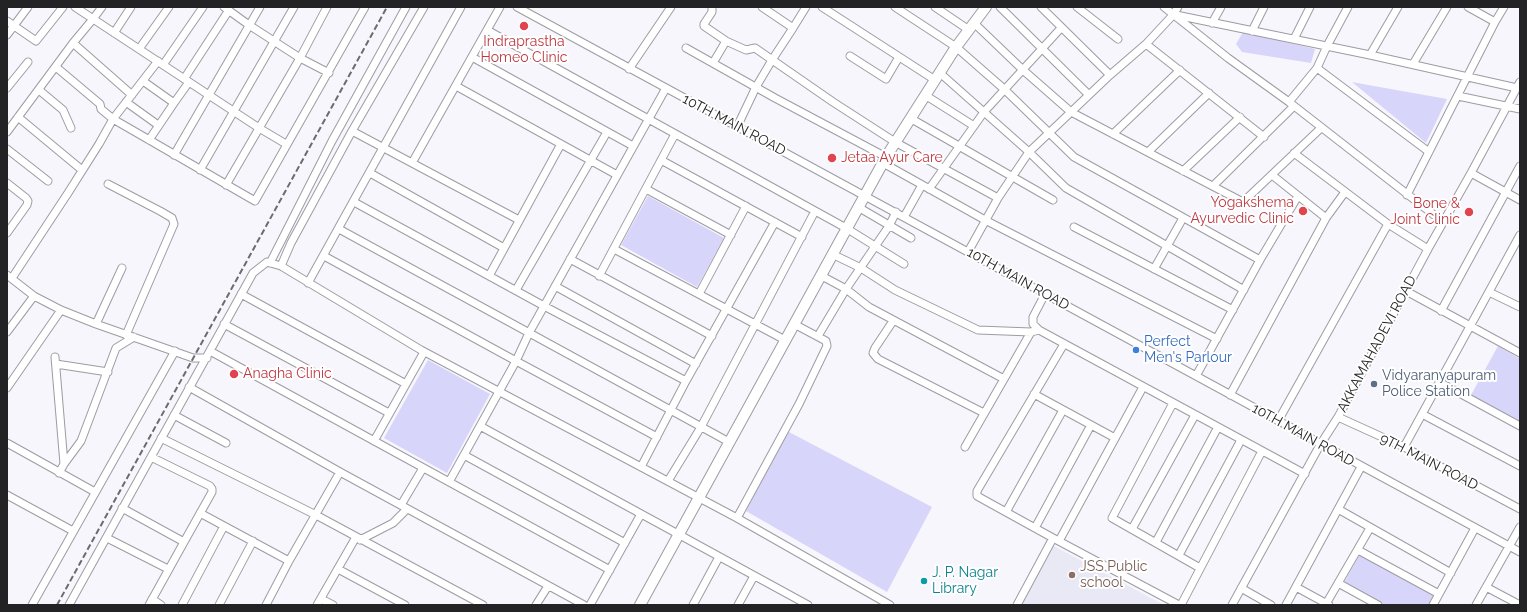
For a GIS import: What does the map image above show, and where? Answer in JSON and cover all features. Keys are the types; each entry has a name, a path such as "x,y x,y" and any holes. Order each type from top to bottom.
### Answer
{"street":[{"path":"7,35 28,7"},
{"path":"7,21 36,41 62,7"},
{"path":"75,7 234,112 286,144"},
{"path":"7,132 73,43 102,7"},
{"path":"114,33 131,7"},
{"path":"139,49 169,7"},
{"path":"203,7 161,63 143,81 113,119 68,193 9,277 34,296 61,310 96,324 193,358 208,354 374,441 610,570"},
{"path":"174,155 260,7"},
{"path":"200,170 276,42 294,7"},
{"path":"226,185 300,58 327,7"},
{"path":"56,67 100,104 101,109 113,119 255,201 286,144 329,73 365,7"},
{"path":"270,263 332,141 406,7"},
{"path":"280,266 352,131 424,7"},
{"path":"308,283 461,7"},
{"path":"412,163 500,7"},
{"name":"10TH MAIN ROAD","path":"517,7 896,212 1361,467 1520,552"},
{"path":"629,68 671,7"},
{"path":"712,7 712,12 704,26 726,41 746,50 754,47 833,102 895,142 998,198"},
{"path":"762,7 793,28"},
{"path":"737,127 756,87 806,7"},
{"path":"822,7 899,57 937,76 984,112 1029,152 1066,188 1244,290"},
{"path":"895,7 956,47 1004,89 1074,157 1260,260"},
{"path":"935,7 971,27 1071,112 1243,202 1321,128"},
{"path":"640,605 884,160 956,47 986,7"},
{"path":"1000,7 1089,95"},
{"path":"1041,7 1110,75"},
{"path":"1077,7 1118,39"},
{"path":"1164,7 1228,58 1292,104 1443,222"},
{"path":"968,252 998,198 1029,152 1110,75 1146,44 1173,15 1178,7"},
{"path":"1212,23 1221,7"},
{"path":"1252,31 1264,7"},
{"path":"1294,39 1310,7"},
{"path":"1213,186 1264,137 1292,104 1317,68 1348,7"},
{"path":"1370,55 1398,7"},
{"path":"1413,64 1446,7"},
{"path":"1468,7 1495,22"},
{"path":"1407,195 1504,7"},
{"path":"149,140 174,103 226,9 300,58 329,73"},
{"path":"1173,15 1413,64 1467,77 1518,85"},
{"path":"929,189 984,112 1062,28"},
{"path":"487,30 846,228 904,264"},
{"path":"713,63 726,41"},
{"path":"73,43 132,95"},
{"path":"1146,44 1264,137"},
{"path":"686,48 884,160 922,185 985,220 1216,340"},
{"path":"850,56 886,79 899,57"},
{"path":"472,57 633,146"},
{"path":"7,88 28,62"},
{"path":"1317,68 1429,152"},
{"path":"1113,134 1180,70"},
{"path":"143,81 174,103"},
{"name":"AKKAMAHADEVI ROAD","path":"1232,605 1305,474 1320,444 1338,417 1428,248 1471,173 1518,85"},
{"path":"456,86 617,175"},
{"path":"449,482 516,361 529,333 666,88"},
{"path":"39,90 63,110 71,128"},
{"path":"1148,152 1209,93"},
{"path":"925,95 974,126"},
{"path":"1458,96 1520,109"},
{"path":"126,102 158,125"},
{"path":"18,117 82,170"},
{"path":"1183,171 1240,117"},
{"path":"910,118 1053,200"},
{"path":"352,131 383,149 519,220"},
{"path":"516,290 607,132"},
{"path":"599,276 675,134"},
{"path":"489,276 561,144"},
{"path":"7,149 48,181"},
{"path":"1294,153 1388,224 1428,248"},
{"path":"661,160 802,237"},
{"path":"1441,310 1520,166"},
{"path":"370,173 504,248"},
{"path":"1471,173 1520,200"},
{"path":"1272,175 1326,218"},
{"path":"7,183 28,201 27,205 7,233"},
{"path":"108,184 172,218 174,224 126,335"},
{"path":"904,217 922,185"},
{"path":"646,189 731,235"},
{"path":"1230,395 1326,218 1345,192"},
{"path":"1196,376 1260,260 1298,196"},
{"path":"354,202 544,306 686,381"},
{"path":"699,294 746,206"},
{"path":"858,207 911,238"},
{"path":"668,481 701,427 815,211"},
{"path":"818,336 846,289 889,226 896,212"},
{"path":"1154,269 1183,218"},
{"path":"641,467 686,381 775,222"},
{"path":"1278,421 1388,224"},
{"path":"1074,227 1233,310"},
{"path":"338,230 729,442"},
{"path":"1404,448 1520,235"},
{"path":"614,249 785,340"},
{"path":"832,254 861,268 894,290 978,330 1031,332 1039,330"},
{"path":"324,256 658,437"},
{"path":"570,259 712,336"},
{"path":"69,605 253,273 267,262 280,266 424,352 737,518 890,605"},
{"path":"96,324 122,268"},
{"path":"820,275 846,289 869,307 1004,379"},
{"path":"555,286 696,364"},
{"path":"1406,290 1470,327 1520,353"},
{"path":"1489,292 1520,306"},
{"path":"241,294 406,384"},
{"path":"1045,294 1032,317 1033,324 1039,330 1305,474"},
{"path":"7,332 34,296"},
{"path":"7,388 61,310"},
{"path":"894,321 875,348 874,353 878,359 984,413"},
{"path":"224,324 389,413"},
{"path":"737,518 799,404 827,346 826,341 794,324"},
{"path":"966,447 1031,332"},
{"path":"59,473 81,441 116,348 134,337"},
{"path":"1064,344 977,493 979,498 1056,540 1180,605 1262,451"},
{"path":"32,605 175,351"},
{"path":"374,441 424,352"},
{"path":"64,464 55,360 108,372"},
{"path":"1439,382 1520,426"},
{"path":"190,387 340,472 584,605"},
{"path":"1017,605 1115,438 1143,387"},
{"path":"1034,394 1115,438"},
{"path":"1173,403 1112,518 1200,568"},
{"path":"1006,512 1063,410"},
{"path":"1422,414 1520,466"},
{"path":"174,415 226,443"},
{"path":"1132,529 1195,415"},
{"name":"9TH MAIN ROAD","path":"1338,417 1404,448 1520,509"},
{"path":"1035,528 1091,425"},
{"path":"480,426 808,605"},
{"path":"1156,542 1218,428"},
{"path":"161,438 316,515 483,605"},
{"path":"1179,555 1241,440"},
{"path":"8,446 95,492"},
{"path":"464,455 625,543"},
{"path":"150,457 210,486 212,492 150,602 161,605"},
{"path":"1286,605 1361,467"},
{"path":"333,605 319,602 358,538 393,523 404,507 423,468"},
{"path":"266,605 289,561 340,472"},
{"path":"7,495 73,531"},
{"path":"122,508 184,542"},
{"path":"1338,509 1451,573"},
{"path":"200,513 289,561"},
{"path":"590,605 641,514"},
{"path":"182,605 224,526"},
{"path":"1476,605 1520,526"},
{"path":"1296,587 1328,604 1338,583 1370,528"},
{"path":"1433,605 1475,528"},
{"path":"106,538 168,569"},
{"path":"219,605 253,541"},
{"path":"1358,550 1439,594"},
{"path":"693,605 719,557"},
{"path":"338,569 405,605"},
{"path":"738,605 754,576"},
{"path":"1338,583 1378,605"},
{"path":"536,605 548,586"},
{"path":"1486,587 1520,605"},
{"path":"1241,588 1271,605"}],"shaded area":[{"path":"1243,32 1315,49 1311,63 1242,52 1236,44"},
{"path":"1352,82 1368,85 1447,99 1426,143"},
{"path":"648,196 724,238 697,287 621,245"},
{"path":"1498,346 1520,359 1520,421 1471,395"},
{"path":"428,360 490,394 447,473 384,438"},
{"path":"787,431 932,507 887,592 746,511"},
{"name":"JSS Public school","path":"1052,545 1164,605 1019,605"},
{"path":"1360,554 1434,595 1429,605 1384,605 1344,583"}],"railway":[{"path":"57,605 387,7"}],"place":[{"name":"Indraprastha Homeo Clinic","path":"524,26"},
{"name":"Jetaa Ayur Care","path":"832,158"},
{"name":"Yogakshema Ayurvedic Clinic","path":"1303,211"},
{"name":"Bone & Joint Clinic","path":"1469,212"},
{"name":"Perfect Men's Parlour","path":"1136,350"},
{"name":"Anagha Clinic","path":"234,374"},
{"name":"Vidyaranyapuram Police Station","path":"1374,384"},
{"name":"JSS Public school","path":"1072,575"},
{"name":"J. P. Nagar Library","path":"924,581"}]}
